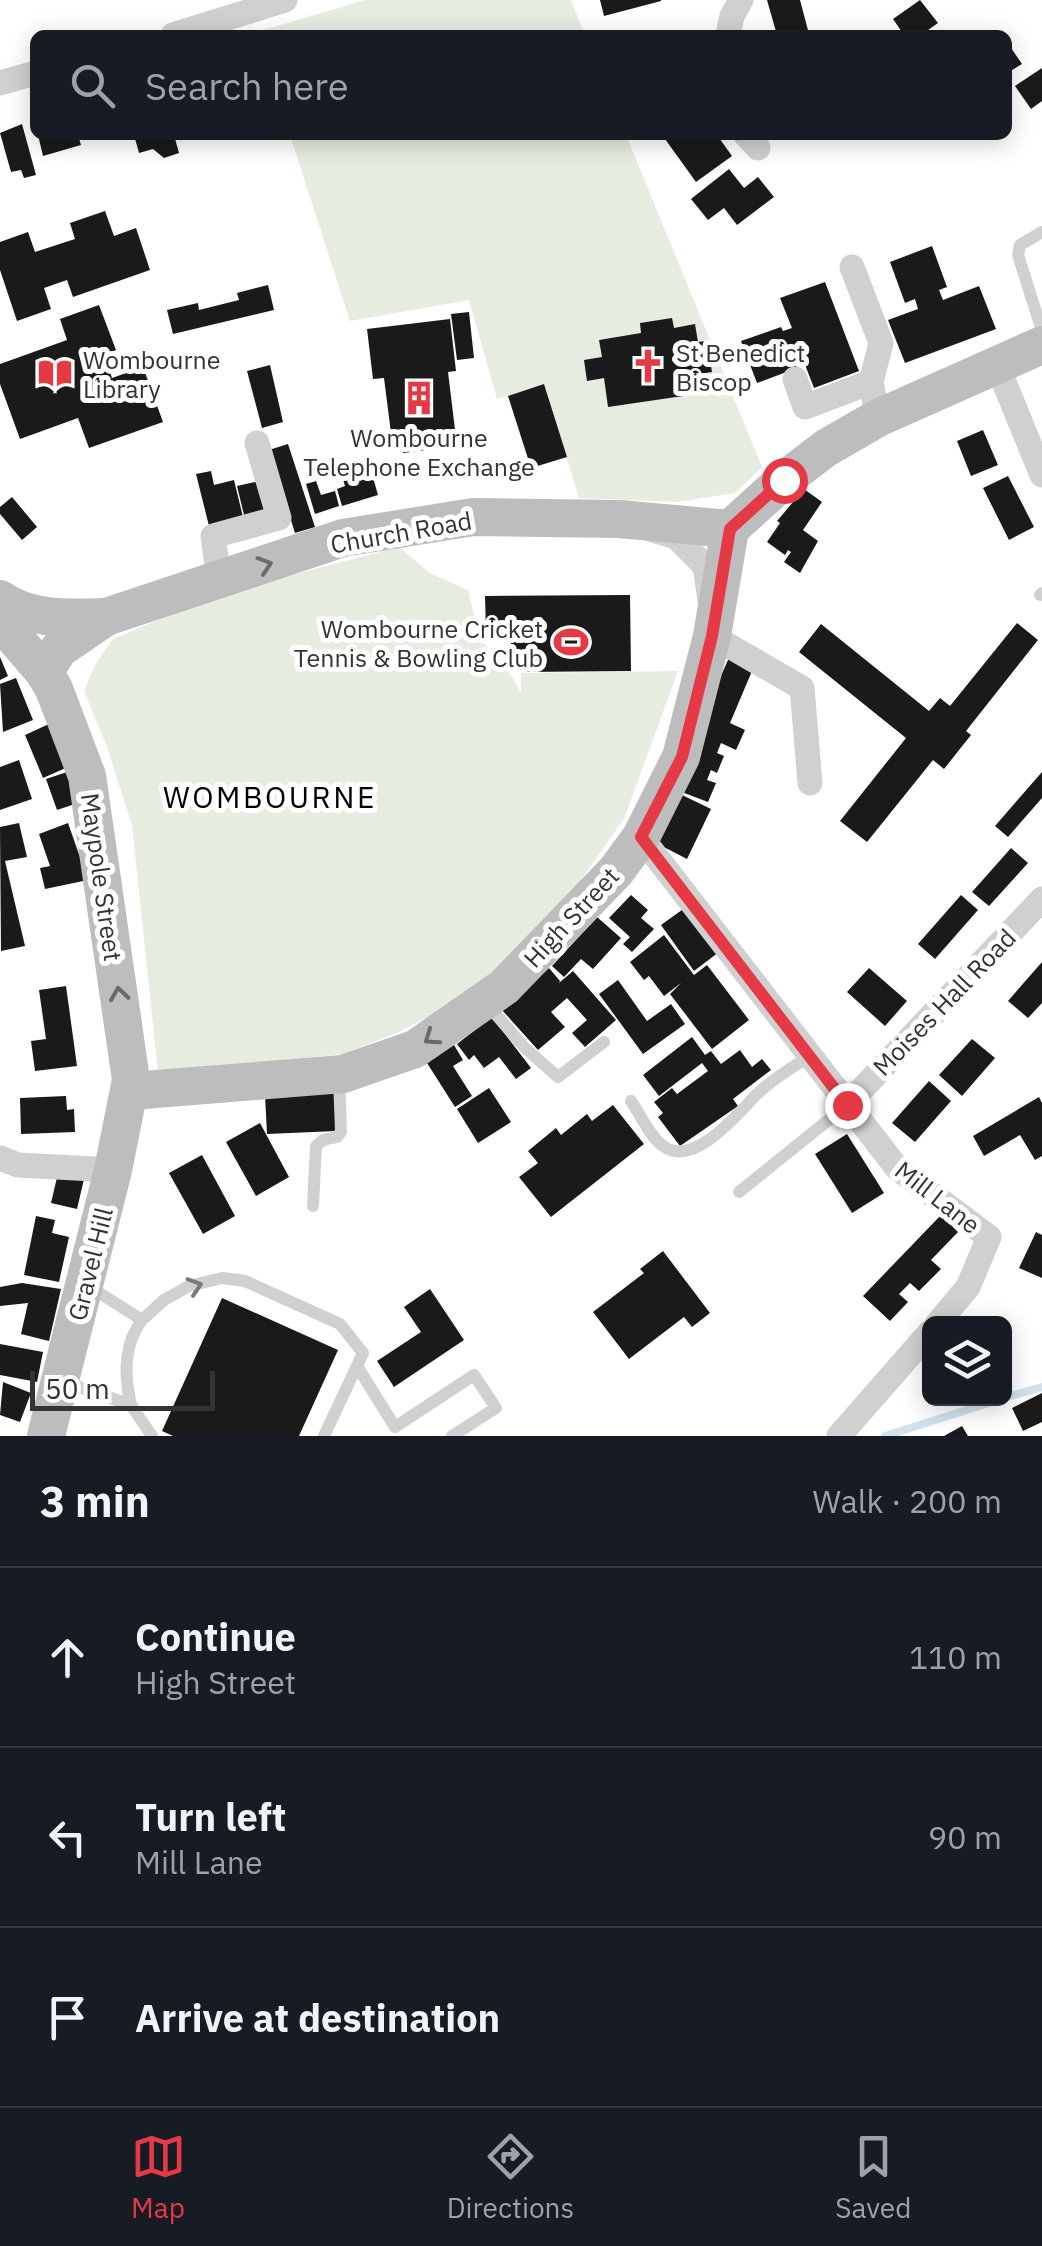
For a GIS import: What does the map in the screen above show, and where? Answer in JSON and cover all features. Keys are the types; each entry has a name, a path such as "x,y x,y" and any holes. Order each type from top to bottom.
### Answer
{"street":[{"path":"189,30 285,0"},
{"path":"729,30 740,0"},
{"path":"0,83 30,74"},
{"path":"730,529 826,448 874,400 881,344 852,267"},
{"path":"795,380 806,407 874,400 997,365 1042,345"},
{"path":"997,365 1042,476"},
{"path":"219,580 213,536 279,518 257,444"},
{"name":"Church Road","path":"44,672 59,649 106,617 343,538 474,516 619,520 730,529"},
{"path":"619,520 676,537 705,566 713,631 802,688 810,782"},
{"name":"High Street","path":"130,1091 339,1074 416,1049 504,988 616,871 641,837 682,757 713,631 730,529"},
{"path":"0,599 10,606 52,618 106,617"},
{"path":"0,621 44,672"},
{"name":"Maypole Street","path":"44,672 87,776 130,1091"},
{"name":"Mill Lane","path":"641,837 897,1168 989,1236 968,1287 944,1316"},
{"name":"Moises Hall Road","path":"847,1105 1042,899"},
{"name":"Gravel Hill","path":"46,1436 130,1091"},
{"path":"0,1158 18,1165 113,1170"},
{"path":"839,1436 922,1341"}],"lane":[{"path":"1042,232 1020,245 1018,255 1042,331"},
{"path":"485,1001 524,1047 558,1077 604,1042"},
{"path":"630,1102 662,1146 678,1152 704,1144 761,1091 809,1056"},
{"path":"314,1206 316,1146 341,1132 339,1074"},
{"path":"739,1192 847,1105"},
{"path":"152,1436 131,1405 126,1372 131,1335 164,1300 188,1286 222,1278 245,1281 340,1324 362,1354 324,1436"},
{"path":"85,1283 142,1320"},
{"path":"357,1366 395,1426 474,1375 496,1408 452,1436"},
{"path":"60,1381 131,1405"}],"shaded area":[{"path":"365,0 571,0 583,30 264,30"},
{"path":"292,140 628,140 762,467 735,493 677,502 579,498 545,385 497,399 469,300 350,321"},
{"path":"399,547 430,573 468,590 479,637 521,694 521,673 678,671 624,819 553,919 459,1001 397,1033 343,1054 158,1072 132,825 84,691 95,665 113,639 219,594"}],"building":[{"path":"600,0 661,0 661,1 604,16"},
{"path":"767,0 800,0 808,30 776,30"},
{"path":"920,0 938,23 928,30 901,30 893,19"},
{"path":"1012,49 1022,64 1012,70"},
{"path":"1042,68 1042,101 1031,109 1015,86"},
{"path":"22,124 36,175 24,178 21,170 11,172 0,133"},
{"path":"39,140 80,140 81,145 43,156"},
{"path":"135,140 175,140 179,153 164,158 153,149 139,153"},
{"path":"666,140 721,140 732,156 696,182"},
{"path":"729,169 744,188 758,177 774,197 737,225 724,208 708,220 691,199"},
{"path":"105,211 114,236 136,228 150,270 73,297 67,280 44,288 51,309 17,321 0,270 0,242 28,232 35,252 75,239 70,223"},
{"path":"932,246 947,287 939,290 943,300 979,286 996,329 905,363 888,320 918,309 915,299 905,303 890,262"},
{"path":"825,282 859,371 814,388 802,357 794,360 797,368 757,383 741,341 781,327 783,331 792,328 780,298"},
{"path":"268,285 274,310 173,334 167,310 198,303 199,310 239,300 237,293"},
{"name":"Wombourne Library","path":"99,305 116,350 104,355 112,378 143,367 163,422 89,448 78,418 20,439 0,384 0,364 67,340 60,319"},
{"path":"469,312 474,358 457,360 451,314"},
{"name":"St Benedict Biscop","path":"672,318 674,328 695,324 698,342 707,341 712,372 680,377 683,396 608,407 604,378 587,381 584,360 602,357 599,340 641,333 640,323"},
{"name":"Wombourne Telephone Exchange","path":"450,319 456,371 448,372 457,446 403,453 401,439 392,441 384,378 373,379 367,329"},
{"path":"270,365 283,422 262,428 247,371"},
{"path":"544,384 567,457 531,468 508,396"},
{"path":"983,430 998,465 971,476 957,441"},
{"path":"288,444 315,527 295,533 269,450"},
{"path":"370,467 378,495 342,506 337,489 345,486 342,476"},
{"path":"211,471 214,485 234,480 243,517 209,526 196,474"},
{"path":"1008,476 1034,527 1009,540 983,488"},
{"path":"264,480 272,513 245,519 237,486"},
{"path":"316,481 321,495 335,491 339,506 315,514 306,484"},
{"path":"804,489 822,502 803,530 818,541 800,573 784,562 791,552 788,550 785,555 767,542 780,523 777,521"},
{"path":"12,497 37,527 22,540 0,514 0,507"},
{"name":"Wombourne Cricket Tennis & Bowling Club","path":"630,595 631,671 522,672 522,651 511,651 511,632 486,632 485,596"},
{"path":"1017,623 1038,640 966,731 971,735 944,769 933,760 867,842 840,821 906,738 799,652 821,624 929,711 940,698 950,706"},
{"path":"731,653 755,664 730,723 745,730 736,750 721,743 717,753 724,756 717,773 711,770 707,780 716,783 708,802 679,791 696,733"},
{"path":"0,657 8,676 0,680"},
{"path":"16,678 33,720 3,732 0,684"},
{"path":"49,724 68,767 43,778 25,735"},
{"path":"19,760 32,799 0,810 0,767"},
{"path":"70,771 81,802 57,810 46,779"},
{"path":"1042,772 1042,798 1008,837 995,826"},
{"path":"680,794 711,809 687,859 656,843"},
{"path":"19,823 27,857 5,861 25,946 1,951 0,827"},
{"path":"68,823 88,880 45,889 40,868 50,866 39,834"},
{"path":"1011,848 1028,863 989,906 972,892"},
{"path":"631,895 648,910 641,918 654,929 632,952 623,944 630,937 609,918"},
{"path":"961,895 978,910 935,959 918,944"},
{"path":"686,907 719,952 694,971 661,925"},
{"path":"597,917 621,938 593,969 581,959 564,977 552,966"},
{"path":"664,935 694,975 707,965 749,1020 712,1049 670,994 681,983 664,996 649,976 644,980 630,962"},
{"path":"1042,962 1042,1003 1028,1018 1008,1001"},
{"path":"549,968 559,983 573,971 616,1020 585,1047 572,1033 587,1020 567,998 551,1012 565,1027 538,1050 502,1010"},
{"path":"869,968 907,1001 885,1026 847,992"},
{"path":"618,980 647,1021 671,1004 685,1024 643,1054 599,994"},
{"path":"66,986 77,1066 35,1071 31,1041 46,1039 39,990"},
{"path":"492,1017 531,1068 516,1079 499,1057 484,1068 474,1055 469,1060 457,1044"},
{"path":"692,1037 705,1055 711,1051 721,1064 740,1050 752,1067 762,1059 771,1070 733,1099 738,1106 680,1146 658,1117 663,1113 654,1102 672,1088 677,1094 708,1071 702,1063 659,1096 643,1075"},
{"path":"972,1039 995,1058 962,1096 939,1075"},
{"path":"454,1045 463,1060 453,1066 472,1096 455,1107 427,1063"},
{"path":"929,1081 951,1101 915,1142 892,1123"},
{"path":"489,1088 511,1122 478,1143 457,1109"},
{"path":"334,1092 336,1131 267,1134 265,1095"},
{"path":"66,1096 67,1110 74,1109 75,1132 21,1134 20,1098"},
{"path":"1039,1097 1042,1156 1035,1160 1020,1135 984,1156 973,1136"},
{"path":"613,1105 644,1144 551,1217 519,1177 538,1163 528,1151 556,1128 561,1135 587,1114 592,1121"},
{"path":"260,1123 289,1177 256,1196 226,1142"},
{"path":"847,1134 884,1193 852,1213 815,1154"},
{"path":"202,1155 235,1216 203,1234 169,1173"},
{"path":"58,1173 84,1179 77,1209 51,1203"},
{"path":"941,1215 958,1232 931,1260 941,1269 919,1291 910,1283 899,1294 908,1302 890,1321 863,1296"},
{"path":"36,1216 55,1220 52,1233 69,1237 59,1282 24,1275"},
{"path":"1036,1232 1042,1235 1042,1278 1019,1268"},
{"path":"663,1251 710,1313 692,1327 684,1317 629,1359 593,1312 644,1273 640,1269"},
{"path":"22,1283 61,1289 49,1341 21,1334 28,1303 0,1306 0,1287"},
{"path":"430,1289 464,1340 394,1387 377,1361 421,1332 404,1307"},
{"path":"222,1298 338,1350 299,1436 173,1436 162,1431"},
{"path":"0,1344 43,1352 37,1382 0,1375"},
{"path":"3,1382 31,1393 20,1422 0,1415"},
{"path":"1042,1393 1042,1422 1023,1431 1012,1408"},
{"path":"962,1426 968,1436 944,1436"}],"waterway":[{"path":"1012,1396 1042,1387"},
{"path":"885,1436 979,1406"}],"place":[{"name":"St Benedict Biscop","path":"648,366"},
{"name":"Wombourne Library","path":"55,373"},
{"name":"Wombourne Telephone Exchange","path":"419,398"},
{"name":"Wombourne Cricket Tennis & Bowling Club","path":"571,642"}],"district":[{"name":"WOMBOURNE","path":"270,796"}],"route":[{"path":"784,480 730,529 712,636 682,757 641,837 847,1105"}]}
